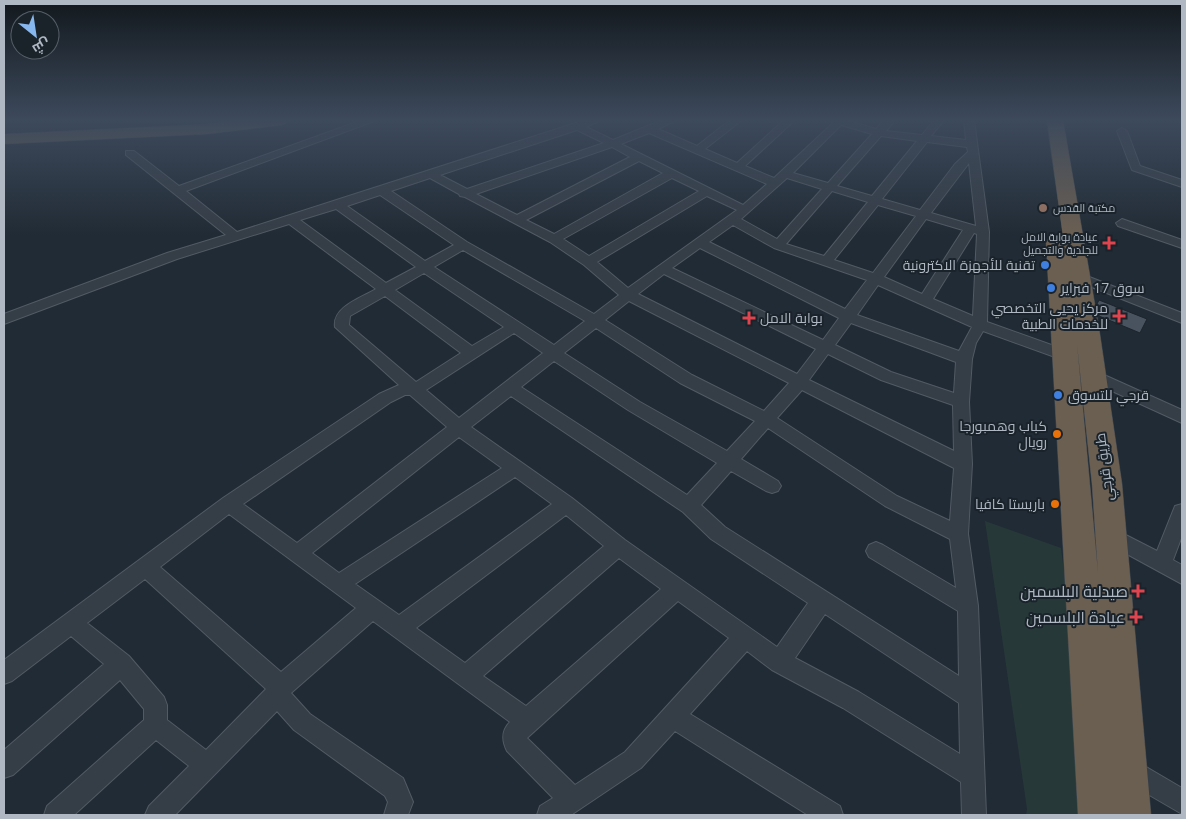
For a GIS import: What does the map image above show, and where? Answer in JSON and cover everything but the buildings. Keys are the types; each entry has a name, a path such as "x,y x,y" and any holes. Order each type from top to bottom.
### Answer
{"highway":[{"name":"طريق قرجي","path":"1045,158 1053,197 1099,815"},
{"name":"طريق قرجي","path":"1061,158 1093,376 1112,536 1125,767 1130,815"}],"street":[{"path":"137,158 236,237"},
{"path":"179,190 267,158"},
{"path":"4,318 172,256 292,220 480,158"},
{"path":"464,194 570,158"},
{"path":"516,220 634,158"},
{"path":"642,158 745,210"},
{"path":"716,158 775,183"},
{"path":"737,168 748,158"},
{"path":"298,554 458,427 663,269 733,220 801,158"},
{"path":"778,245 857,158"},
{"path":"826,262 908,158"},
{"path":"689,506 800,382 965,158"},
{"path":"972,158 980,325 969,343 964,359 962,402 964,464 958,534 968,606 974,815"},
{"path":"1131,158 1136,168 1182,184"},
{"path":"554,239 672,173"},
{"path":"430,174 464,194 554,239 589,262 628,296 964,464"},
{"path":"785,174 873,202 976,231"},
{"path":"381,190 463,244 596,321 686,379 766,419 891,501 958,534"},
{"path":"589,262 707,191"},
{"path":"338,205 426,268 634,406 772,486"},
{"path":"292,220 385,291 471,353"},
{"path":"733,220 778,245 876,279 980,325 1066,356"},
{"path":"1122,223 1182,244"},
{"path":"925,300 976,231"},
{"path":"699,242 849,317 964,359"},
{"path":"463,244 426,268 346,314 341,320 342,327 458,427 566,504 618,546 780,662 851,700 973,776"},
{"path":"663,269 827,346 886,376 962,402"},
{"path":"1079,277 1182,318"},
{"path":"4,673 229,504 385,398 403,389 416,389 514,327"},
{"path":"1093,376 1182,417"},
{"path":"511,388 689,506 718,533 972,696"},
{"path":"339,584 516,468"},
{"path":"229,504 527,721"},
{"path":"399,628 566,504"},
{"path":"1162,564 1182,512"},
{"path":"1112,536 1182,575"},
{"path":"466,676 618,546"},
{"path":"876,551 968,606"},
{"path":"145,566 279,690 302,722 394,787 402,802 396,815"},
{"path":"572,799 515,743 515,734 527,721 677,588"},
{"path":"780,662 822,600"},
{"path":"158,815 279,690 372,608"},
{"path":"56,815 155,725 156,705 121,664 70,622"},
{"path":"549,815 572,799 613,777 626,766 746,636"},
{"path":"4,766 121,664"},
{"path":"671,716 831,815"},
{"path":"155,725 206,765"},
{"path":"1125,767 1182,802"}],"green space":[{"path":"985,521 1061,548 1073,645 1084,815 1026,815 1027,809"}],"place":[{"name":"مكتبة القدس","path":"1043,208"},
{"name":"عيادة بوابة الامل للجلدية والتجميل","path":"1109,243"},
{"name":"تقنية للأجهزة الاكترونية","path":"1045,265"},
{"name":"سوق 17 فبراير","path":"1051,288"},
{"name":"مركز يحيى التخصصي للخدمات الطبية","path":"1119,316"},
{"name":"بوابة الامل","path":"749,318"},
{"name":"قرجي للتسوق","path":"1058,395"},
{"name":"كباب وهمبورجا رويال","path":"1057,434"},
{"name":"باريستا كافيا","path":"1055,504"},
{"name":"صيدلية البلسمين","path":"1138,591"},
{"name":"عيادة البلسمين","path":"1136,617"}]}
